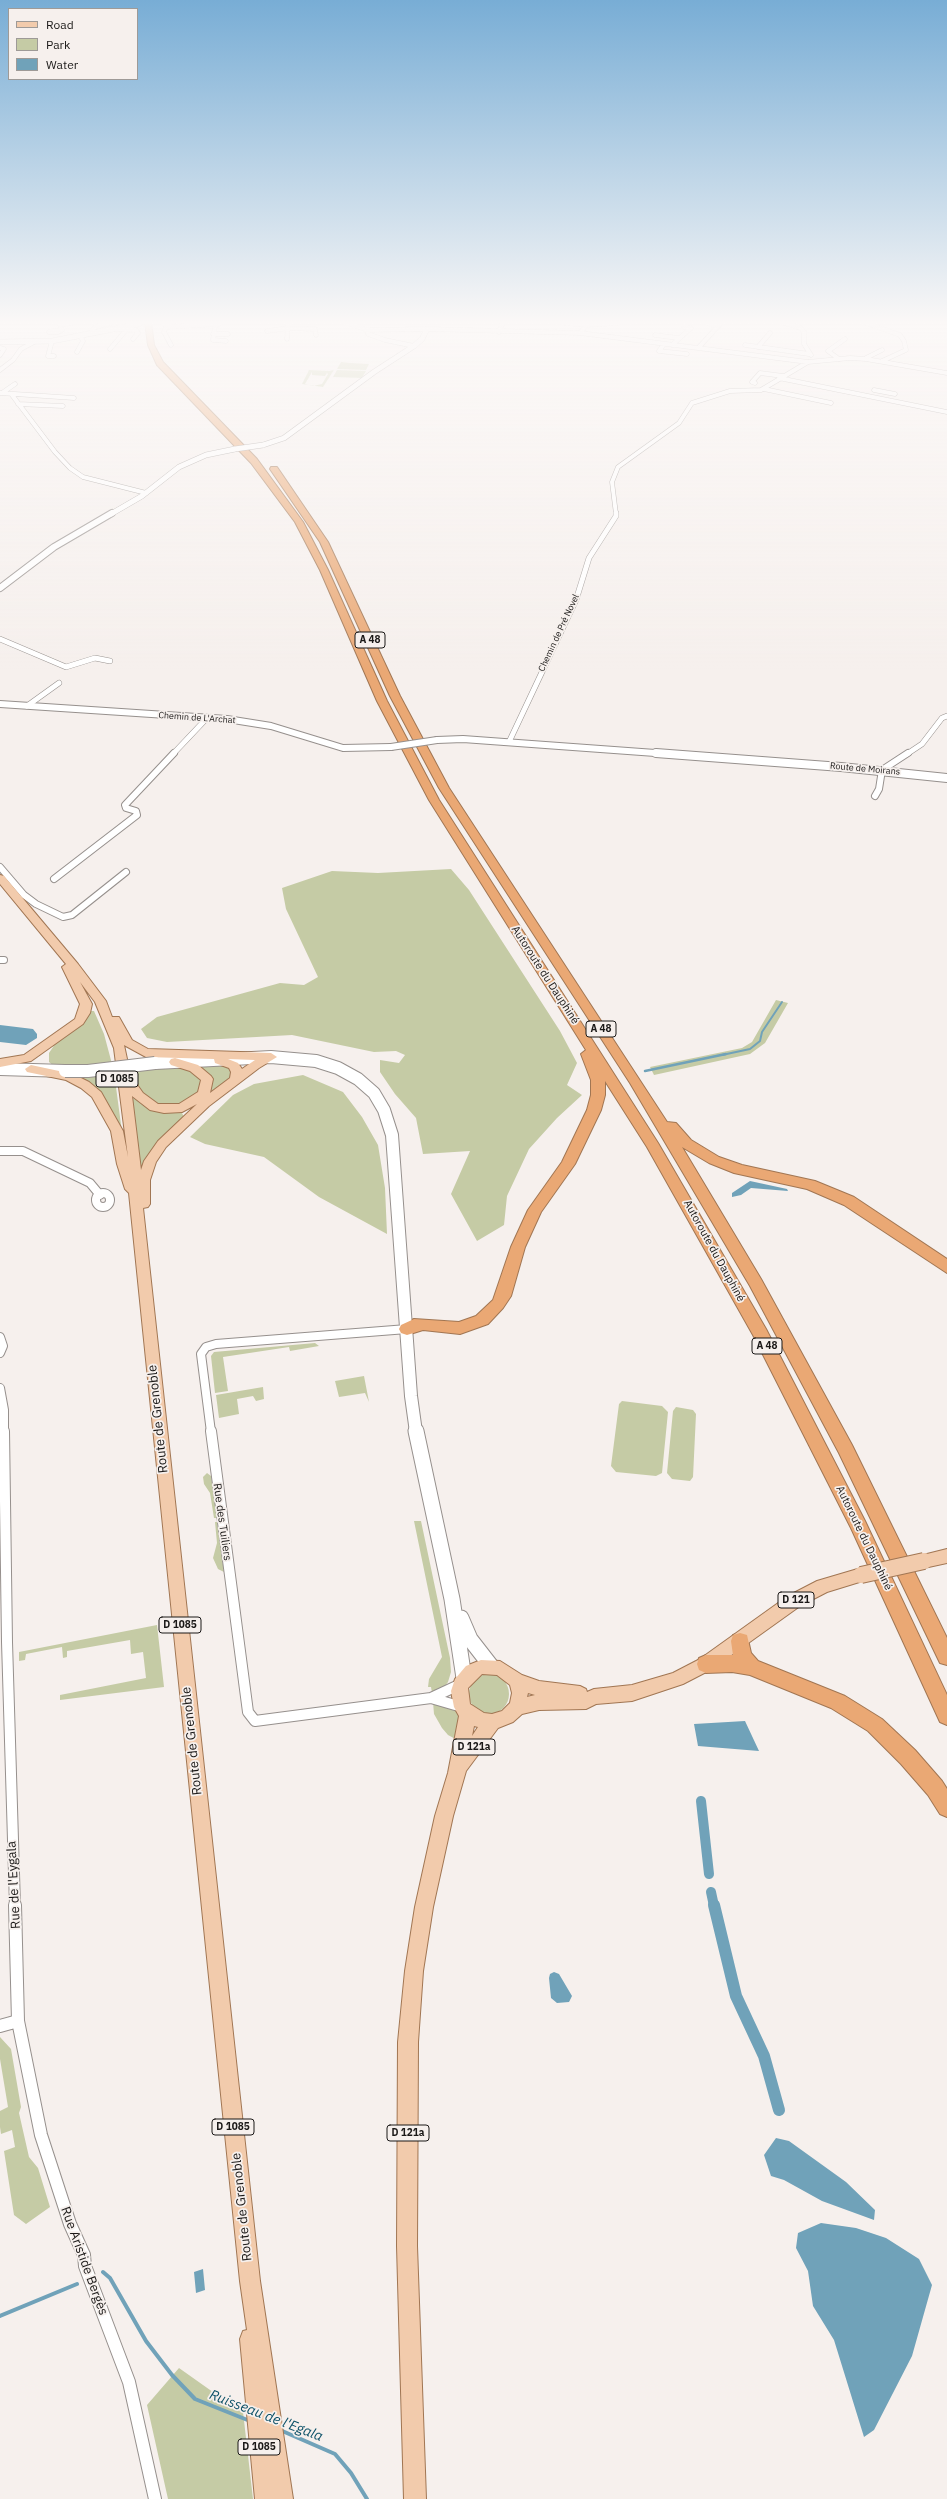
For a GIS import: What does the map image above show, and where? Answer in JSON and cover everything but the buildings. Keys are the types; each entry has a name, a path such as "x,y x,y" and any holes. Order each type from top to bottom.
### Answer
{"highway":[{"name":"Autoroute du Dauphiné","path":"233,439 254,461 299,522 324,570 382,701 419,772 451,828 654,1146 760,1333 837,1481 947,1716"},
{"name":"Autoroute du Dauphiné","path":"246,439 287,485 308,516 339,572 395,696 444,788 636,1082 709,1201 799,1360 882,1522 947,1657"},
{"path":"407,1329 414,1325 423,1324 460,1328 476,1323 493,1311 504,1296 518,1247 535,1210 568,1164 590,1119 598,1095 596,1072 557,993"},
{"path":"636,1082 680,1137 703,1155 739,1169 810,1185 840,1196 869,1213 947,1267"},
{"path":"740,1641 742,1656 751,1667"},
{"path":"706,1664 732,1663 751,1667 838,1702 875,1725 908,1757 935,1788 947,1807"}],"main road":[{"name":"D 1085","path":"0,878 71,967"},
{"name":"D 1085","path":"0,888 71,967"},
{"name":"Route de Grenoble","path":"71,967 100,1002 120,1048 134,1156 136,1201 143,1278 250,2281 261,2400"},
{"name":"Route de Grenoble","path":"71,967 93,1004 112,1050 126,1156 136,1201"},
{"path":"0,1063 27,1058 79,1021 84,1013 86,1004 71,967"},
{"path":"100,1002 119,1026 128,1042 146,1053 299,1058 338,1068 374,1093 384,1110 392,1135 411,1396 418,1444 452,1599 463,1681 459,1691 465,1710 482,1721 492,1722 507,1717 517,1707 520,1693 517,1681 507,1671 491,1666 481,1667 463,1681"},
{"path":"120,1048 132,1087 139,1096 154,1107 164,1109 182,1108 204,1094 208,1083 204,1075 194,1068 175,1062"},
{"path":"0,1069 88,1071 175,1062 271,1057"},
{"path":"143,1278 144,1180 150,1162 181,1125 235,1080 255,1065 271,1057"},
{"path":"219,1060 234,1066 237,1072 235,1080"},
{"path":"0,1063 69,1077 85,1085 97,1095 116,1131 123,1164 136,1201"},
{"name":"D 121","path":"517,1681 539,1689 594,1697 632,1693 677,1679 706,1664 794,1601 823,1586 860,1575 947,1556"},
{"path":"452,1599 470,1638 491,1666"},
{"name":"D 121","path":"517,1707 539,1702 586,1701 594,1697"},
{"name":"D 121a","path":"415,2499 407,2246 408,2042 414,1971 424,1907 444,1816 457,1773 465,1710"},
{"name":"D 121a","path":"457,1773 492,1722"},
{"name":"D 1085","path":"261,2400 266,2499"},
{"name":"D 1085","path":"261,2400 282,2499"}],"street":[{"path":"45,439 55,452 74,471 83,477 146,493"},
{"path":"0,588 54,547 146,493 174,470 186,463 206,455 263,445 282,439"},
{"name":"Chemin de Pré Novel","path":"509,742 576,600 589,558 616,516 612,482 618,467 657,439"},
{"path":"0,639 66,666 95,658 110,661"},
{"path":"27,706 59,683"},
{"name":"Chemin de L'Archat","path":"0,704 207,718 270,726 343,748 391,747 437,740 463,739 509,742"},
{"path":"875,796 879,789 882,770 922,744 942,718 947,716"},
{"path":"54,879 137,815 136,812 126,808 125,805 207,718"},
{"name":"Route de Moirans","path":"509,742 882,770 947,778"},
{"path":"0,867 24,895 36,904 64,917 72,915 126,872"},
{"path":"0,1151 22,1151 90,1183 100,1195"},
{"name":"Rue des Tuiliers","path":"407,1329 216,1344 206,1347 201,1354 248,1712 255,1721 431,1698 463,1681"},
{"path":"0,1337 3,1346 0,1353"},
{"name":"Rue de l'Eygala","path":"0,1388 4,1410 11,1821 19,2000 18,2021"},
{"name":"Rue des Tuiliers","path":"431,1698 465,1710"},
{"path":"0,2026 18,2021"},
{"name":"Rue Aristide Bergès","path":"18,2021 41,2135 70,2224 84,2256 85,2266 129,2382 155,2499"}],"green space":[{"path":"451,869 469,890 560,1031 577,1063 567,1085 582,1095 557,1118 529,1149 507,1196 504,1225 477,1241 451,1194 470,1151 423,1154 416,1118 395,1094 380,1072 380,1060 399,1063 405,1055 396,1051 374,1052 292,1035 167,1042 147,1038 141,1029 157,1017 280,983 304,985 318,977 286,909 282,888 332,871 378,873"},
{"path":"776,1000 788,1003 765,1043 750,1054 654,1075 650,1067 742,1048 752,1042"},
{"path":"90,1011 94,1011 104,1034 112,1064 55,1067 49,1062 49,1053 57,1041"},
{"path":"194,1064 227,1065 233,1070 233,1076 206,1097 212,1087 211,1080 207,1072"},
{"path":"174,1066 189,1068 203,1082 202,1090 182,1105 155,1104 146,1100 133,1081 132,1070"},
{"path":"114,1072 122,1132 79,1077"},
{"path":"303,1075 343,1092 362,1117 378,1145 385,1188 387,1234 319,1197 264,1157 205,1144 190,1137 233,1095 254,1084"},
{"path":"134,1098 146,1106 182,1113 184,1117 142,1168 139,1168 131,1101"},
{"path":"315,1343 319,1346 290,1351 289,1347 223,1357 228,1391 215,1393 211,1356 214,1352"},
{"path":"364,1376 369,1402 365,1393 339,1397 335,1381"},
{"path":"263,1387 264,1399 256,1401 253,1396 237,1399 239,1414 219,1418 216,1395"},
{"path":"622,1401 662,1406 668,1412 662,1473 656,1476 616,1472 611,1466 619,1404"},
{"path":"676,1407 693,1410 696,1414 693,1477 690,1481 672,1479 667,1473 673,1411"},
{"path":"207,1473 211,1476 217,1518 214,1518 210,1493 204,1484 203,1477"},
{"path":"414,1521 421,1521 450,1658 451,1672 448,1682 442,1690 432,1693 431,1687 428,1687 429,1679 442,1657"},
{"path":"215,1522 217,1522 224,1572 218,1569 213,1558 217,1543"},
{"path":"157,1625 164,1687 60,1700 60,1695 146,1678 143,1652 131,1654 130,1640 67,1651 67,1657 63,1658 62,1647 26,1654 25,1660 19,1661 19,1652"},
{"path":"493,1674 500,1677 506,1683 509,1694 508,1702 500,1711 493,1714 485,1714 478,1711 470,1702 469,1690 472,1683 481,1675"},
{"path":"433,1702 455,1710 461,1715 461,1742 448,1735 442,1728 434,1714"},
{"path":"0,2037 11,2049 21,2107 19,2113 29,2157 38,2168 50,2207 26,2224 14,2215 4,2151 15,2147 12,2130 1,2134 0,2127 0,2111 8,2107 0,2059"},
{"path":"179,2368 227,2402 242,2403 253,2499 168,2499 147,2405"}],"water":[{"path":"0,1025 33,1029 37,1034 37,1038 26,1045 0,1042"},
{"path":"750,1181 787,1189 788,1191 751,1188 741,1195 732,1197 732,1193"},
{"path":"745,1721 759,1751 698,1746 694,1724"},
{"path":"554,1972 559,1974 572,1996 569,2002 557,2003 551,1998 549,1978 550,1974"},
{"path":"776,2138 789,2141 846,2182 875,2210 874,2220 822,2201 784,2180 771,2176 764,2155"},
{"path":"821,2223 856,2228 886,2238 919,2259 932,2285 912,2356 874,2430 864,2437 834,2340 813,2306 808,2271 796,2248 798,2233"},
{"path":"203,2269 205,2290 196,2293 194,2272"}],"waterway":[{"path":"722,1055 750,1049 760,1041 762,1032 782,1002"},
{"path":"645,1071 726,1054"},
{"path":"701,1801 709,1874"},
{"path":"711,1892 714,1906"},
{"path":"714,1905 736,1996 764,2056 779,2110"},
{"name":"Ruisseau de l'Egala","path":"103,2272 110,2278 146,2341 172,2375 195,2399 250,2421"},
{"name":"Ruisseau de l'Egala","path":"0,2316 77,2284"},
{"name":"Ruisseau de l'Egala","path":"280,2430 335,2454 351,2473 367,2499"}]}
